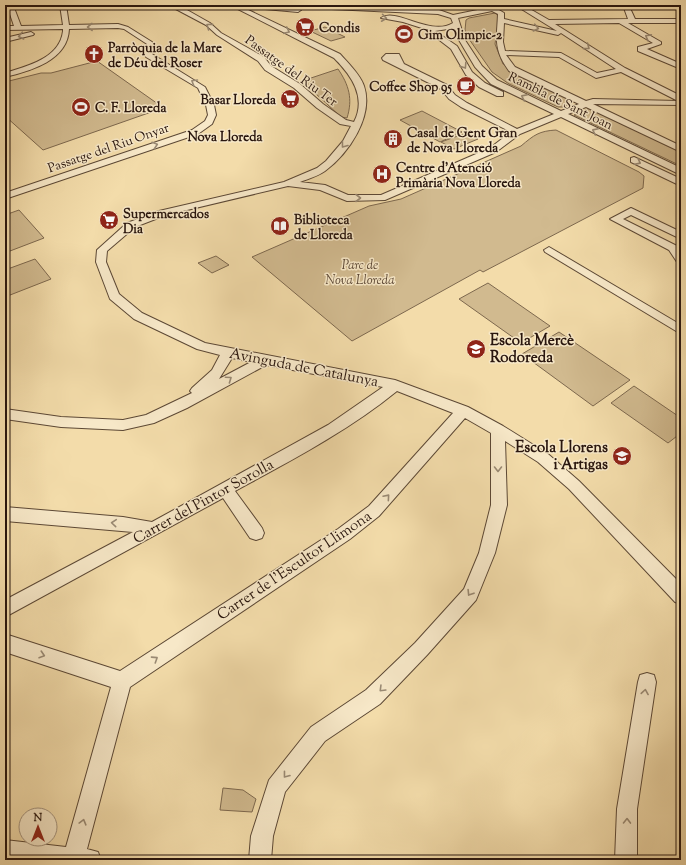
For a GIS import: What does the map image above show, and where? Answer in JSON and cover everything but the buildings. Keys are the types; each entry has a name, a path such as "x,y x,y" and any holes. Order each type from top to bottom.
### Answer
{"street":[{"path":"10,5 18,28"},
{"path":"5,75 38,63 56,52 63,45 67,20 63,5"},
{"name":"Passatge del Riu Ter","path":"175,5 208,24 219,34 261,59 268,68 297,86 320,106 343,122 356,125"},
{"name":"Avinguda de Catalunya","path":"233,5 336,56 348,67 360,85 363,104 356,125 347,142 329,163 320,170 287,184 163,213 131,224 102,250 101,262 114,296 138,316 202,346 228,353 395,385 463,411 498,430 543,458 574,485 681,596"},
{"name":"Rambla de Sant Joan","path":"236,5 364,15 409,22 454,48 469,73 482,85 589,138"},
{"name":"Rambla de Sant Joan","path":"262,7 286,5"},
{"path":"289,5 353,10 439,12 515,5"},
{"path":"518,5 549,22 622,70 681,99"},
{"path":"622,5 627,7 632,22"},
{"path":"252,14 262,7"},
{"path":"439,12 455,20 490,7 501,13 501,20 571,36"},
{"path":"409,22 406,16 420,11"},
{"name":"Rambla de Sant Joan","path":"427,33 450,28 455,20"},
{"name":"Rambla de Sant Joan","path":"455,20 462,40 479,67 494,82 681,172"},
{"name":"Rambla de Sant Joan","path":"501,20 499,46 502,54 512,69 681,149"},
{"path":"663,21 681,29"},
{"path":"549,22 681,21"},
{"path":"58,22 65,27"},
{"path":"620,22 659,43 641,49 681,67"},
{"name":"Passatge del Riu Onyar","path":"5,196 195,132 209,122 212,115 210,105 201,87 149,55 148,52 151,46 150,43 126,28 118,26 65,27"},
{"path":"5,28 65,27"},
{"path":"5,40 65,27"},
{"path":"502,54 562,55 596,76 622,70"},
{"path":"402,67 444,87 452,97 464,105 517,132"},
{"name":"Avinguda de Catalunya","path":"287,184 322,187 347,198 382,198 493,150 517,132 593,100 681,103"},
{"path":"625,156 681,183"},
{"path":"320,170 322,187"},
{"path":"681,236 631,210 615,219 677,245 681,260"},
{"path":"549,250 681,330"},
{"path":"182,404 217,372 228,353"},
{"path":"5,414 61,422 123,425 149,419 182,404 265,360"},
{"name":"Carrer del Pintor Sorolla","path":"5,609 226,490 375,402 395,385"},
{"name":"Carrer de l'Escultor Llimona","path":"122,681 344,534 374,512 463,411"},
{"path":"260,860 262,836 276,787 318,734 373,698 421,649 470,594 488,553 499,505 498,430"},
{"path":"226,490 256,533"},
{"path":"5,514 153,528"},
{"path":"5,643 122,681 79,859 5,851"},
{"path":"626,860 627,810 647,682"}],"green space":[{"path":"324,5 463,5 440,8"},
{"path":"495,13 499,16 495,44 503,64 575,101 563,107 558,107 509,84 492,72 469,39 465,30 466,20 469,18"},
{"path":"325,27 345,37 331,41 310,31"},
{"name":"C. F. Lloreda","path":"97,61 158,104 157,110 43,150 5,116 5,82 41,73 51,73"},
{"path":"338,69 349,92 350,105 347,118 341,117 302,81"},
{"path":"590,108 681,151 681,166 574,115"},
{"path":"422,111 462,132 440,142 400,120"},
{"name":"Parc de Nova Lloreda","path":"556,130 639,172 644,176 643,188 483,272 480,270 352,341 252,257 369,206 401,199 521,146 537,134 545,131"},
{"path":"466,133 478,139 454,149 441,142"},
{"path":"19,210 44,238 10,251 5,245 5,215"},
{"path":"216,256 229,265 212,273 198,263"},
{"path":"35,259 51,279 5,297 5,270"},
{"path":"488,283 550,326 521,343 459,299"},
{"path":"559,332 630,380 593,406 522,354"},
{"path":"634,386 681,418 681,433 668,443 611,403"},
{"path":"223,788 243,790 256,799 252,812 220,810"}],"place":[{"name":"Condis","path":"305,27"},
{"name":"Gim Olimpic-2","path":"404,34"},
{"name":"Parròquia de la Mare de Déu del Roser","path":"94,54"},
{"name":"Coffee Shop 95","path":"466,86"},
{"name":"Basar Lloreda","path":"290,99"},
{"name":"C. F. Lloreda","path":"81,107"},
{"name":"Casal de Gent Gran de Nova Lloreda","path":"393,139"},
{"name":"Centre d'Atenció Primària Nova Lloreda","path":"382,174"},
{"name":"Supermercados Dia","path":"109,220"},
{"name":"Biblioteca de Lloreda","path":"280,226"},
{"name":"Escola Mercè Rodoreda","path":"476,349"},
{"name":"Escola Llorens i Artigas","path":"622,456"}],"district":[{"name":"Nova Lloreda","path":"225,136"}]}
